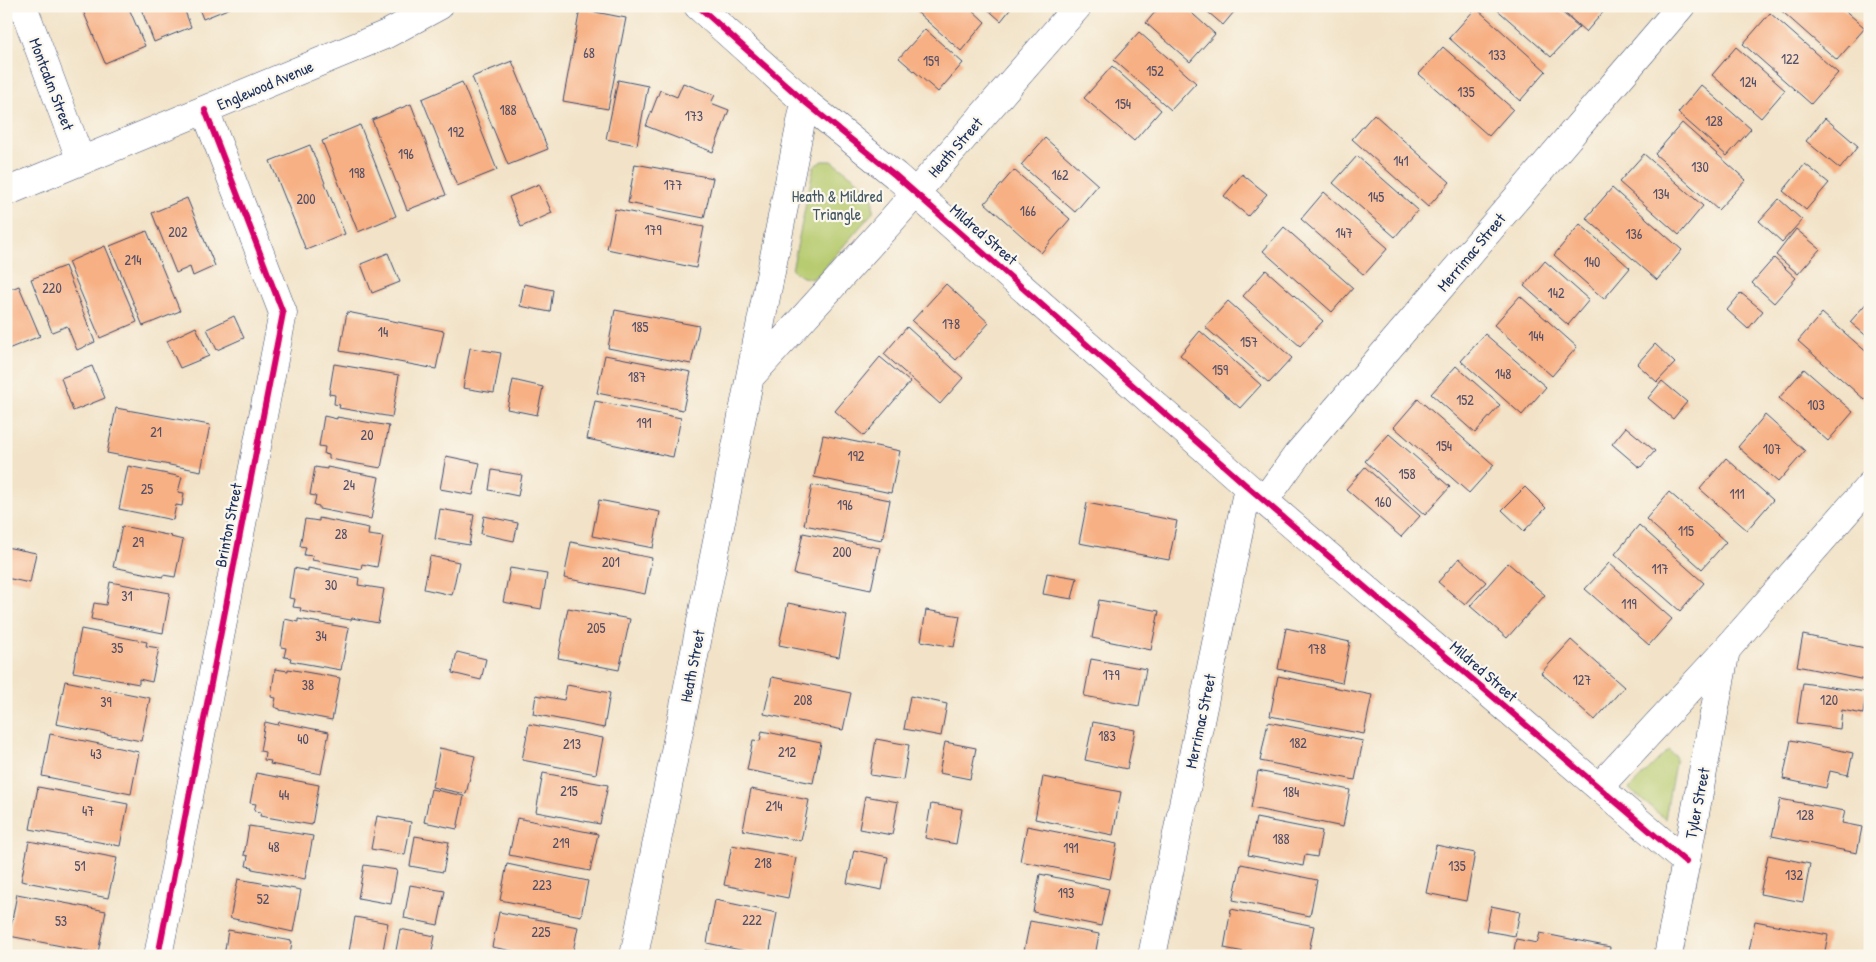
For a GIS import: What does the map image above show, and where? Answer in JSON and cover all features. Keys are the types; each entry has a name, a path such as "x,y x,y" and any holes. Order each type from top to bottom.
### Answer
{"street":[{"name":"Montcalm Street","path":"23,6 82,162"},
{"name":"Englewood Avenue","path":"6,192 387,34 439,6"},
{"name":"Mildred Street","path":"698,6 805,102 895,175 1256,494 1686,862"},
{"name":"Heath Street","path":"751,376 915,193 1078,6"},
{"name":"Merrimac Street","path":"1152,956 1256,494 1297,455 1681,6"},
{"name":"Heath Street","path":"634,956 805,102"},
{"name":"Brinton Street","path":"158,956 283,313 204,110"},
{"path":"1598,787 1726,650 1870,485"},
{"name":"Tyler Street","path":"1668,956 1726,650"}],"green space":[{"name":"Heath & Mildred Triangle","path":"823,161 832,161 870,190 873,196 873,212 820,273 812,279 803,277 792,270 814,166"},
{"path":"1668,750 1676,757 1665,819 1629,789"}],"building":[{"path":"81,6 128,6 145,46 105,63"},
{"path":"140,6 183,6 191,27 154,42"},
{"path":"198,6 235,6 203,19"},
{"path":"910,6 968,6 985,22 961,51"},
{"path":"984,6 1013,6 1001,21"},
{"path":"1160,6 1184,6 1215,34 1190,62 1146,23"},
{"path":"1201,6 1239,6 1223,25"},
{"path":"1493,6 1555,6 1579,27 1551,57"},
{"path":"1557,6 1600,6 1605,10 1586,32"},
{"path":"1776,6 1840,6 1865,28 1837,60"},
{"path":"1476,8 1546,71 1520,101 1449,38"},
{"path":"580,9 626,18 608,109 563,101"},
{"path":"1770,13 1838,73 1811,104 1743,44"},
{"path":"925,29 963,63 938,92 899,58"},
{"path":"1139,32 1196,83 1171,110 1114,60"},
{"path":"1443,47 1513,109 1489,136 1419,74"},
{"path":"1736,47 1785,90 1761,118 1712,75"},
{"path":"512,61 548,149 508,165 472,77"},
{"path":"1112,66 1161,110 1134,141 1084,98"},
{"path":"618,80 648,86 637,145 606,139"},
{"path":"462,82 497,170 457,186 422,99"},
{"path":"683,83 715,95 711,103 729,110 713,152 646,126 660,90 677,97"},
{"path":"1701,85 1751,129 1727,156 1678,113"},
{"path":"411,104 446,195 407,210 372,120"},
{"path":"1374,114 1450,182 1428,207 1352,139"},
{"path":"1825,118 1858,146 1840,169 1806,141"},
{"path":"1682,123 1746,180 1718,210 1655,154"},
{"path":"360,125 396,216 358,232 322,141"},
{"path":"1045,138 1098,185 1075,212 1021,165"},
{"path":"310,145 345,234 306,250 270,161"},
{"path":"1644,154 1703,206 1679,235 1619,182"},
{"path":"1357,156 1418,210 1395,237 1333,183"},
{"path":"635,164 713,178 704,218 628,203"},
{"path":"1805,164 1829,183 1806,210 1783,191"},
{"path":"1014,170 1070,219 1041,253 985,203"},
{"path":"1242,174 1267,194 1248,216 1224,196"},
{"path":"539,184 552,213 521,227 509,197"},
{"path":"1612,188 1682,250 1657,280 1586,218"},
{"path":"1324,192 1388,248 1364,275 1301,219"},
{"path":"187,198 215,266 193,276 190,267 176,273 152,213"},
{"path":"1779,199 1802,220 1782,242 1759,221"},
{"path":"615,209 704,227 696,268 607,249"},
{"path":"1580,224 1630,268 1604,299 1554,255"},
{"path":"1284,227 1353,288 1332,312 1263,251"},
{"path":"1796,229 1820,249 1798,274 1776,255"},
{"path":"147,231 180,311 143,326 110,246"},
{"path":"105,246 137,322 100,338 68,262"},
{"path":"388,253 400,282 372,293 361,264"},
{"path":"1774,258 1796,278 1774,303 1752,283"},
{"path":"1545,261 1589,300 1568,325 1524,286"},
{"path":"65,266 95,342 77,350 67,326 52,332 31,279"},
{"path":"1266,270 1323,321 1300,346 1243,296"},
{"path":"524,284 553,290 550,312 520,306"},
{"path":"946,284 989,323 956,360 912,321"},
{"path":"19,286 40,336 8,349 6,346 6,291"},
{"path":"1741,293 1763,311 1748,329 1727,310"},
{"path":"1520,296 1577,347 1552,376 1494,325"},
{"path":"1870,299 1870,339 1850,322"},
{"path":"1228,301 1292,358 1269,383 1205,327"},
{"path":"615,310 699,326 691,364 608,348"},
{"path":"347,312 444,331 436,369 340,351"},
{"path":"1822,313 1870,355 1870,395 1865,400 1798,341"},
{"path":"234,316 244,338 217,350 207,329"},
{"path":"196,327 209,356 180,368 167,341"},
{"path":"907,327 963,378 940,404 884,354"},
{"path":"1200,331 1261,385 1240,408 1180,355"},
{"path":"1485,334 1546,387 1522,415 1461,361"},
{"path":"1655,344 1675,363 1657,382 1637,364"},
{"path":"470,348 501,353 494,393 463,388"},
{"path":"605,355 691,372 683,410 597,393"},
{"path":"880,357 910,382 864,436 835,411"},
{"path":"334,364 399,375 392,417 339,408 340,405 334,404 335,395 329,394"},
{"path":"92,366 105,398 73,411 61,378"},
{"path":"1456,366 1500,405 1475,433 1431,394"},
{"path":"1804,369 1853,412 1828,441 1779,398"},
{"path":"513,380 543,387 537,415 507,409"},
{"path":"1662,381 1687,402 1673,419 1648,398"},
{"path":"1418,399 1494,465 1469,493 1394,427"},
{"path":"595,401 681,418 673,457 587,439"},
{"path":"116,408 210,425 201,471 107,453"},
{"path":"1765,415 1805,451 1778,482 1738,447"},
{"path":"324,416 389,426 381,468 329,459 329,455 324,454 325,447 319,446"},
{"path":"1626,427 1655,451 1640,468 1612,444"},
{"path":"1389,434 1450,487 1425,515 1365,461"},
{"path":"823,435 900,451 891,493 814,477"},
{"path":"446,456 480,463 473,495 440,489"},
{"path":"1726,458 1773,500 1747,530 1700,489"},
{"path":"128,466 182,477 178,492 184,493 182,506 176,505 173,520 119,509"},
{"path":"315,467 327,469 327,467 379,477 371,519 319,509 319,506 314,505 316,496 310,495"},
{"path":"1365,467 1420,516 1401,537 1346,489"},
{"path":"492,470 522,475 518,496 489,490"},
{"path":"812,485 890,500 882,540 804,525"},
{"path":"1525,487 1546,508 1524,531 1502,510"},
{"path":"1669,492 1726,542 1702,569 1646,519"},
{"path":"599,500 660,512 653,548 592,536"},
{"path":"1087,503 1177,521 1169,560 1079,543"},
{"path":"440,509 474,515 469,545 435,539"},
{"path":"484,516 518,523 514,541 481,534"},
{"path":"319,518 369,528 368,535 383,537 377,567 362,564 361,569 312,560 313,556 304,555 306,547 300,546 305,519 319,521"},
{"path":"1639,525 1704,583 1680,611 1615,554"},
{"path":"122,526 183,540 175,577 163,575 163,577 113,567"},
{"path":"803,533 880,548 871,590 794,574"},
{"path":"571,542 652,558 645,594 564,578"},
{"path":"6,547 36,553 30,583 6,578"},
{"path":"430,556 459,562 452,595 424,589"},
{"path":"1459,558 1486,582 1465,605 1438,582"},
{"path":"1508,563 1545,595 1507,638 1470,606"},
{"path":"1609,563 1672,619 1649,645 1585,589"},
{"path":"294,568 308,571 308,568 359,578 358,585 384,589 378,623 300,611 301,608 293,607 295,599 289,598"},
{"path":"510,568 547,574 541,609 503,602"},
{"path":"1047,573 1077,578 1072,599 1043,594"},
{"path":"110,582 170,593 163,633 91,619 94,603 106,605"},
{"path":"1099,600 1159,611 1151,650 1092,638"},
{"path":"788,603 847,615 839,657 779,645"},
{"path":"568,608 630,619 619,670 558,658"},
{"path":"926,610 960,616 954,647 921,641"},
{"path":"285,619 298,622 298,619 349,628 341,670 290,661 291,658 284,657 286,648 281,647"},
{"path":"1286,628 1350,642 1342,683 1278,669"},
{"path":"81,629 147,642 146,646 159,648 152,682 139,679 139,684 73,672"},
{"path":"1803,635 1870,649 1870,681 1797,666"},
{"path":"1571,640 1624,687 1595,720 1541,673"},
{"path":"457,652 486,659 481,680 452,673"},
{"path":"1091,659 1146,669 1139,706 1084,696"},
{"path":"275,669 288,671 288,669 340,678 332,720 280,710 274,707 276,698 271,697"},
{"path":"1278,676 1372,695 1364,734 1270,716"},
{"path":"772,677 851,693 843,730 764,714"},
{"path":"65,681 150,698 141,741 56,724"},
{"path":"1803,683 1866,692 1863,714 1842,710 1840,729 1797,723"},
{"path":"567,685 610,693 604,728 533,714 536,695 564,700"},
{"path":"910,696 947,704 941,736 904,729"},
{"path":"265,722 278,725 279,722 329,732 321,774 270,764 271,761 264,760 265,752 260,751"},
{"path":"1093,722 1135,730 1127,769 1085,760"},
{"path":"1268,722 1363,741 1355,780 1260,761"},
{"path":"529,724 603,738 596,774 522,760"},
{"path":"762,731 821,743 813,783 747,770 753,740 760,741"},
{"path":"50,734 139,752 131,794 42,776"},
{"path":"876,739 909,745 903,780 870,775"},
{"path":"1791,740 1853,753 1848,775 1830,771 1826,788 1783,779"},
{"path":"945,742 976,748 970,779 939,773"},
{"path":"440,748 475,756 466,794 432,787"},
{"path":"1258,771 1350,790 1343,827 1251,808"},
{"path":"256,773 319,785 312,825 260,816 261,812 254,811 256,804 250,803"},
{"path":"543,773 608,785 600,824 536,812"},
{"path":"1043,777 1121,792 1113,835 1035,819"},
{"path":"38,787 128,804 120,846 30,829"},
{"path":"431,789 464,796 457,829 424,822"},
{"path":"751,789 809,800 801,841 743,830"},
{"path":"865,796 898,802 892,835 859,829"},
{"path":"1780,799 1845,811 1842,823 1862,827 1857,853 1772,836"},
{"path":"931,804 962,809 956,844 925,838"},
{"path":"377,816 411,822 405,855 371,849"},
{"path":"517,818 598,834 590,871 509,855"},
{"path":"1256,818 1322,831 1317,857 1305,855 1303,866 1248,855"},
{"path":"249,826 313,836 305,879 252,869 253,867 246,866 248,856 244,855"},
{"path":"1027,826 1117,844 1110,879 1020,861"},
{"path":"415,836 449,842 443,872 410,866"},
{"path":"29,841 117,858 108,898 21,881"},
{"path":"732,845 796,858 788,898 724,885"},
{"path":"1436,845 1475,853 1466,901 1426,893"},
{"path":"854,850 888,857 882,890 847,883"},
{"path":"1768,855 1810,864 1803,902 1760,894"},
{"path":"507,864 588,881 581,916 500,900"},
{"path":"1241,864 1317,880 1310,916 1233,900"},
{"path":"364,865 397,870 391,904 358,898"},
{"path":"1040,874 1109,889 1101,926 1033,912"},
{"path":"238,879 301,890 293,932 230,918"},
{"path":"410,885 445,891 438,925 404,918"},
{"path":"17,894 106,911 98,953 9,936"},
{"path":"715,900 777,913 769,956 707,943"},
{"path":"1491,906 1520,912 1515,936 1486,931"},
{"path":"1231,909 1314,926 1308,956 1264,956 1224,948"},
{"path":"499,912 578,927 572,956 538,956 492,947"},
{"path":"355,917 388,923 382,956 349,952"},
{"path":"1030,921 1099,934 1095,956 1023,956"},
{"path":"1755,921 1828,935 1824,956 1748,956"},
{"path":"400,929 435,936 431,956 395,956"},
{"path":"228,930 292,941 290,956 224,956"},
{"path":"1540,933 1610,947 1609,956 1513,956 1516,939 1537,943"},
{"path":"705,950 729,955 729,956 704,956"}],"cycle path":[{"path":"698,6 805,102 895,175 1248,487 1686,862"},
{"path":"158,956 283,313 205,110"}]}
